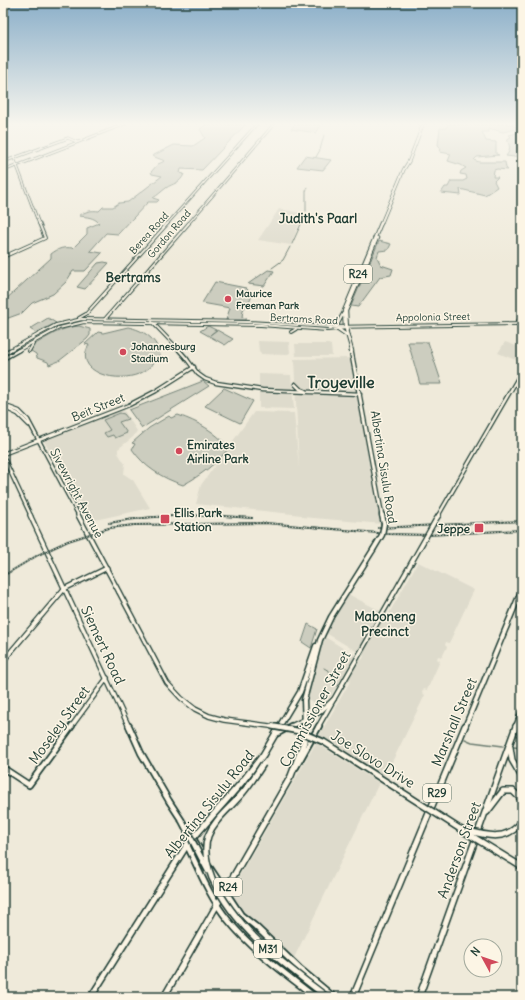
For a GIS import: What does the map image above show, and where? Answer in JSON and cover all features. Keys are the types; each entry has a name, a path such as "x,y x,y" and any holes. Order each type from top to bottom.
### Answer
{"main road":[{"path":"3,257 45,238 19,171"},
{"name":"Berea Road","path":"78,321 215,171"},
{"name":"Gordon Road","path":"104,320 234,171"},
{"name":"Albertina Sisulu Road","path":"91,997 187,846 263,755 300,692 315,650 331,617 382,535 384,524 344,311 404,171"},
{"name":"Albertina Sisulu Road","path":"347,327 346,313 348,306 405,171"},
{"path":"344,311 337,328 349,337"},
{"name":"Appolonia Street","path":"347,327 516,324 522,316"},
{"name":"Bertrams Road","path":"104,320 142,323 153,322 161,324 275,326 302,329 347,327"},
{"path":"3,359 59,328 78,321"},
{"path":"3,354 56,325 78,321"},
{"name":"Bertrams Road","path":"78,321 242,321 337,328"},
{"path":"153,322 205,379 258,390 360,394"},
{"path":"142,323 161,330"},
{"path":"158,328 161,324"},
{"path":"291,332 302,329"},
{"path":"29,350 36,341"},
{"name":"Beit Street","path":"3,455 129,405 156,391 193,367"},
{"name":"Commissioner Street","path":"164,997 217,905 222,892 291,776 435,521 522,371"},
{"path":"295,384 300,389 309,392"},
{"name":"Sivewright Avenue","path":"3,406 18,414 31,426 107,568"},
{"name":"M31","path":"3,455 64,589"},
{"path":"3,661 64,589 107,568"},
{"name":"Joe Slovo Drive","path":"107,568 118,592 168,683 180,698 192,707 206,715 223,720 285,728 314,737 334,748 522,867"},
{"name":"Siemert Road","path":"64,589 148,765 222,892"},
{"name":"Marshall Street","path":"353,997 522,589"},
{"name":"Albertina Sisulu Road","path":"291,776 304,742 305,693 320,640"},
{"name":"Moseley Street","path":"3,768 29,785 107,678"},
{"path":"275,735 324,709 338,694"},
{"name":"Anderson Street","path":"419,997 522,711"},
{"path":"510,744 510,755 513,764 522,777"},
{"path":"222,892 206,855 205,850 207,838 213,826 246,790 263,764 263,755"},
{"path":"484,816 503,791 510,790 517,794 522,800"},
{"path":"460,828 486,836 500,836 511,832 522,821"},
{"path":"193,838 222,892 241,915 255,926 299,968 334,997"},
{"path":"187,846 217,905 229,921 248,942 315,997"},
{"name":"M31","path":"222,892 238,919 250,932 326,997"},
{"path":"306,981 322,997"}],"shaded area":[{"path":"152,171 181,171 180,173 184,174 178,182 166,188 153,198 159,200 157,202 148,202 118,234 106,233 90,251 102,253 85,271 73,271 66,282 53,294 32,303 22,313 3,320 3,302 51,258 51,254 61,248 73,248 87,234 87,228 99,223 93,218 79,216 89,211 99,211 103,207 113,207 119,203 128,202 162,176 152,174"},
{"path":"461,171 494,171 493,177 498,177 494,181 497,187 485,195 460,189 461,195 441,193 445,187 448,187 451,181 463,181 467,179 466,175 460,174"},
{"path":"279,209 303,213 291,245 258,240"},
{"path":"379,241 391,244 388,250 379,251 377,257 381,265 393,269 391,275 380,277 358,307 351,306"},
{"path":"98,263 109,263 85,289 77,287"},
{"path":"268,270 274,271 264,286 248,284"},
{"name":"Maurice Freeman Park","path":"215,282 246,288 248,290 247,294 253,295 243,310 242,317 247,318 246,320 226,320 230,308 202,303"},
{"path":"48,318 56,323 36,333 30,329"},
{"path":"79,326 90,329 90,335 59,361 49,365 48,362 37,358 36,354 31,351 32,346 55,333 66,328"},
{"path":"208,326 216,330 210,335 217,330 233,339 225,345 200,331"},
{"name":"Johannesburg Stadium","path":"128,327 139,330 149,336 159,350 160,356 156,357 149,368 138,374 124,377 98,373 89,366 85,357 89,345 85,344 98,332 103,333"},
{"path":"258,341 289,342 290,353 285,355 261,354 259,352"},
{"path":"408,342 428,342 442,384 420,384"},
{"path":"505,342 522,348 521,362 498,353"},
{"path":"295,344 328,344 331,345 332,356 296,356"},
{"path":"353,358 383,524 302,517 302,515 196,504 201,485 254,412 294,413 299,468 294,359"},
{"path":"259,374 291,375 294,409 259,408"},
{"path":"203,381 209,386 142,428 129,410"},
{"path":"224,388 253,401 240,423 205,406"},
{"path":"123,409 137,431 133,437 118,449 118,453 125,464 124,474 133,480 150,508 95,520 88,520 44,441"},
{"path":"120,413 124,414 128,419 119,422 127,433 115,438 113,435 107,437 104,433 110,430 103,420"},
{"name":"Emirates Airline Park","path":"178,415 206,428 224,442 229,448 208,469 183,485 154,471 142,461 132,449 135,444 132,443 149,428 169,416 171,418"},
{"name":"Maboneng Precinct","path":"418,562 474,590 449,643 446,642 445,645 447,647 442,657 438,656 437,659 440,661 427,690 424,689 422,692 425,695 390,766 379,781 316,741 351,680 341,680 322,708 306,698 325,637 362,660 364,656 326,633 348,594 388,615"},
{"path":"308,624 317,629 311,648 302,642"},
{"path":"316,743 379,783 294,958 262,932 239,908 230,892"}],"waterway":[{"path":"306,211 306,191 308,187"},
{"path":"292,244 306,213"},
{"path":"272,268 283,260 290,247"},
{"path":"324,668 339,677"},
{"path":"465,739 472,742 503,746"},
{"path":"514,747 522,748"}],"railway":[{"path":"109,523 163,516 252,518"},
{"path":"378,528 522,521"},
{"path":"3,576 38,555 68,541 109,528 134,525 266,523 389,534 428,535 522,530"}],"place":[{"name":"Maurice Freeman Park","path":"228,299"},
{"name":"Johannesburg Stadium","path":"123,352"},
{"name":"Emirates Airline Park","path":"179,451"},
{"name":"Ellis Park Station","path":"165,519"},
{"name":"Jeppe","path":"479,528"}],"district":[{"name":"Judith's Paarl","path":"318,218"},
{"name":"Bertrams","path":"133,277"},
{"name":"Troyeville","path":"341,382"},
{"name":"Maboneng Precinct","path":"385,624"}]}
